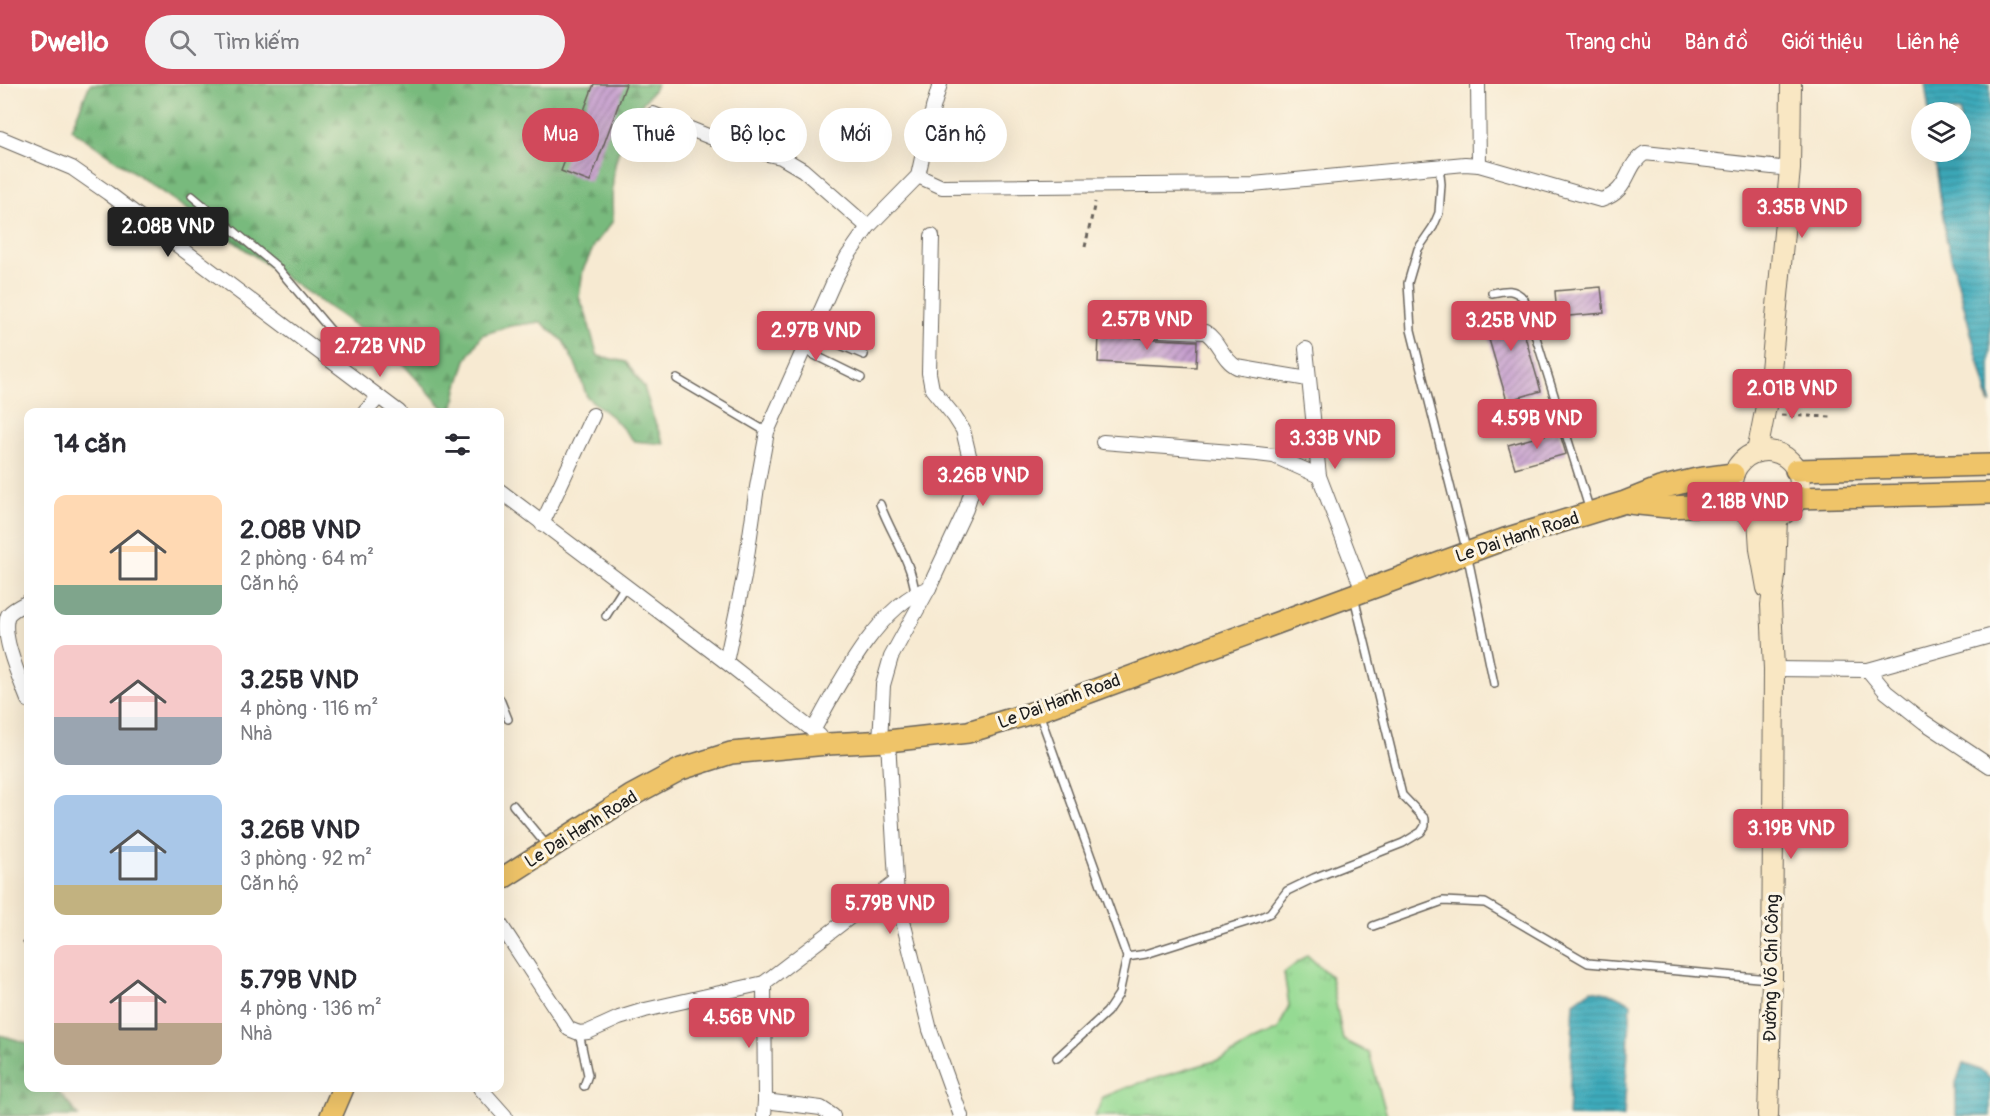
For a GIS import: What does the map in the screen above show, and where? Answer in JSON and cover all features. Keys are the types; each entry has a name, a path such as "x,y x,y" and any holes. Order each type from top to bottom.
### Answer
{"main road":[{"path":"1766,452 1769,391 1790,169 1791,84"},
{"path":"1766,452 1773,414 1769,391"},
{"path":"1766,452 1789,460 1796,470 1800,479 1797,498 1789,509 1767,517 1748,514 1733,496 1731,485 1733,474 1747,456 1766,452"},
{"path":"1796,470 1990,465"},
{"name":"Le Dai Hanh Road","path":"504,877 631,796 681,769 731,753 821,737 884,742 968,732 1038,711 1505,538 1625,502 1659,488 1733,474"},
{"path":"1797,498 1990,494"},
{"name":"Le Dai Hanh Road","path":"1625,502 1668,507 1738,504"},
{"name":"Đường Võ Chí Công","path":"1767,517 1764,576 1771,605 1774,669 1772,979 1768,1116"},
{"path":"331,1116 341,1092"}],"street":[{"path":"726,662 744,577 767,432 847,257 868,227 918,176 940,84"},
{"path":"1478,84 1479,165"},
{"path":"697,132 735,147 782,157 802,170 868,227"},
{"path":"0,138 72,168 118,200 394,408"},
{"path":"918,176 942,187 1253,184 1465,164 1479,165 1601,200 1620,190 1639,156 1645,153 1790,169"},
{"path":"932,236 929,373 932,389 963,430 973,472 973,487 966,509 929,588 891,657 883,685 884,742 897,897 930,1030 961,1116"},
{"path":"1117,328 1205,332 1212,336 1231,364 1237,367 1308,379"},
{"path":"1306,349 1319,476 1358,593"},
{"path":"369,408 379,397"},
{"path":"542,524 593,415"},
{"path":"1103,442 1274,456 1319,476"},
{"path":"504,494 821,737 855,658 894,608 915,592 929,588"},
{"path":"24,605 8,615 2,630 4,641 24,690"},
{"path":"1774,669 1868,670 1990,636"},
{"path":"1868,670 1886,692 1924,722 1990,766"},
{"path":"504,930 569,1029 579,1033 588,1032 619,1018 645,1010 764,983 896,882"},
{"path":"764,983 764,1116"},
{"path":"484,1092 505,1116"},
{"path":"765,1101 821,1108 833,1116"}],"lane":[{"path":"1439,166 1441,184 1439,213 1434,227 1418,249 1409,277 1409,314 1467,553 1494,684"},
{"path":"192,196 276,266 344,346 347,356 341,368"},
{"path":"1492,293 1510,289 1518,292 1524,299 1591,513"},
{"path":"812,333 864,355"},
{"path":"804,350 861,378"},
{"path":"677,379 767,432"},
{"path":"880,504 888,525 910,567 915,592"},
{"path":"606,616 625,586"},
{"path":"1127,957 1146,954 1259,918 1270,913 1287,891 1403,843 1421,832 1425,826 1425,819 1402,795 1358,593"},
{"path":"504,709 508,719"},
{"path":"1038,711 1127,957 1119,994 1107,1012 1058,1058"},
{"path":"513,805 549,849"},
{"path":"1373,926 1443,901 1485,903 1587,963 1772,979"},
{"path":"579,1033 588,1076 584,1086"}],"path":[{"path":"1085,247 1099,185"},
{"path":"1773,414 1831,417"}],"green space":[{"path":"90,84 657,84 639,108 611,108 611,162 615,162 612,190 613,221 595,244 583,270 579,298 598,356 626,362 644,387 664,444 634,441 612,417 587,397 577,368 563,341 541,322 510,326 482,335 466,360 454,408 443,408 389,349 71,129"},
{"path":"1307,955 1331,977 1343,1040 1369,1053 1387,1116 1095,1116 1103,1097 1133,1085 1225,1058 1278,1030 1289,1005 1284,973"},
{"path":"0,1035 24,1042 24,1092 59,1092 79,1116 0,1116"}],"water":[{"path":"1925,84 1990,84 1990,405 1946,238 1935,162 1971,162 1971,102 1928,102"},
{"path":"1591,990 1613,994 1631,1003 1624,1116 1568,1116 1574,1002"},
{"path":"1963,1063 1984,1072 1990,1078 1990,1116 1956,1116 1956,1083"}],"building":[{"path":"594,84 626,84 617,108 611,108 611,125 599,158 599,108 585,108"},
{"path":"564,162 597,162 590,182 561,171"},
{"path":"1601,287 1604,313 1557,317 1555,291"},
{"path":"1515,302 1541,391 1507,401 1481,312"},
{"path":"1099,333 1110,333 1117,337 1197,341 1196,367 1098,362"},
{"path":"1559,431 1566,454 1515,468 1508,445"}]}
